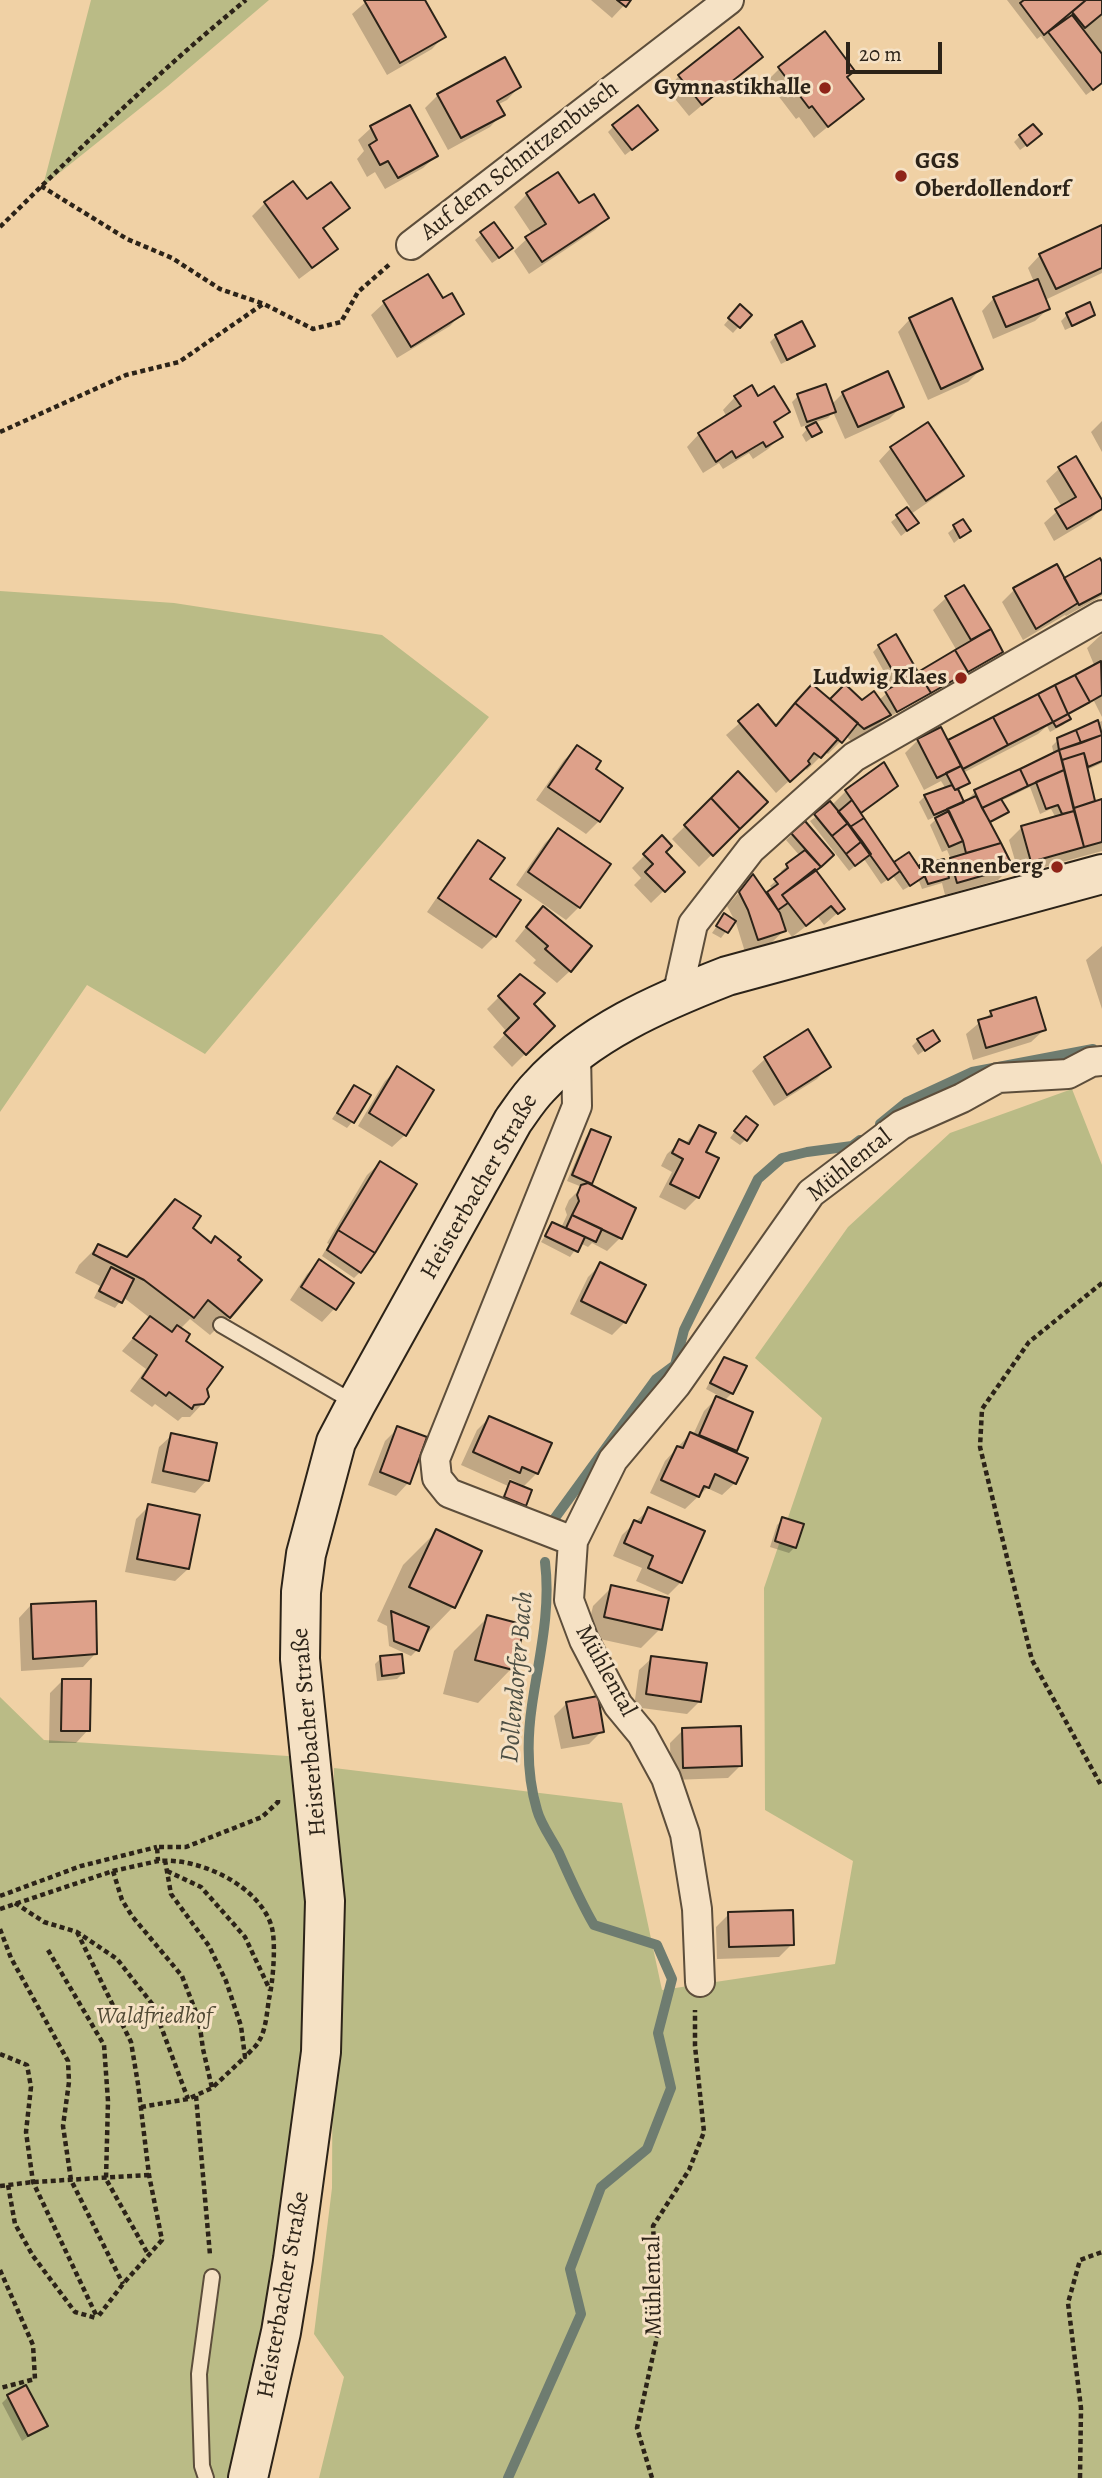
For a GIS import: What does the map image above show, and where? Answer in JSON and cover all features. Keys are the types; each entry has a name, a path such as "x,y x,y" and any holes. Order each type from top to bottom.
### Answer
{"main road":[{"name":"Heisterbacher Straße","path":"248,2478 281,2332 321,2052 325,1901 300,1659 301,1592 306,1553 336,1442 356,1404 513,1121 538,1087 576,1054 625,1021 727,976 1102,874"}],"street":[{"name":"Auf dem Schnitzenbusch","path":"411,245 729,0"},
{"path":"677,996 693,924 751,849 772,830 855,757 1102,615"},
{"name":"Heisterbacher Straße","path":"573,1541 449,1493 437,1478 435,1459 576,1106 576,1054"},
{"name":"Mühlental","path":"700,1982 697,1909 685,1834 666,1778 642,1734 618,1705 584,1640 569,1601 573,1541 613,1460 676,1385 811,1193 901,1125 998,1077 1068,1074 1091,1062 1102,1061"}],"lane":[{"path":"221,1325 356,1404"},
{"path":"206,2478 202,2466 199,2374 212,2277"}],"path":[{"path":"0,227 126,103 188,47 246,0"},
{"path":"41,186 127,239 172,258 220,289 264,304 313,328 341,322 358,292 411,245"},
{"path":"0,432 126,375 179,362 264,304"},
{"path":"1102,1283 1029,1342 982,1409 980,1447 1032,1660 1102,1787"},
{"path":"0,1896 81,1866 157,1847 186,1847 262,1817 278,1802 279,1789"},
{"path":"157,1847 158,1860"},
{"path":"0,1909 113,1871 158,1860 205,1867 233,1880 258,1902 272,1928 273,1969 260,2040 212,2088 188,2099 141,2107"},
{"path":"165,1860 171,1894 209,1946 226,1981 241,2026 245,2057"},
{"path":"113,1871 122,1900 132,1916 182,1976 200,2020 212,2088"},
{"path":"167,1871 201,1887 245,1937 271,1990"},
{"path":"15,1903 44,1922 77,1932 117,1959 153,2005 188,2099"},
{"path":"0,1929 11,1958 68,2061 69,2082 63,2126 71,2180 123,2284"},
{"path":"77,1932 131,2042 149,2175 162,2240 97,2318"},
{"path":"48,1950 104,2045 108,2101 106,2179 148,2254"},
{"name":"Mühlental","path":"652,2478 637,2428 659,2328 653,2226 690,2170 704,2132 695,2046 695,2014 700,1982"},
{"path":"0,2054 27,2065 31,2087 26,2132 33,2182 97,2318"},
{"path":"196,2096 212,2277"},
{"path":"0,2186 149,2175"},
{"path":"8,2185 15,2224 33,2256 75,2312 97,2318"},
{"path":"1080,2478 1081,2408 1068,2303 1080,2260 1102,2252"},
{"path":"0,2270 33,2345 35,2379 0,2388"}],"green space":[{"path":"91,0 269,0 168,86 43,186"},
{"path":"0,591 174,603 382,635 489,717 205,1054 87,985 0,1112"},
{"path":"1072,1089 1102,1165 1102,2478 319,2478 344,2377 314,2334 332,2188 334,1768 622,1803 662,1990 835,1964 853,1861 765,1810 764,1588 822,1418 755,1358 848,1227 950,1133"},
{"name":"Waldfriedhof","path":"0,1697 44,1740 303,1757 316,1899 306,2083 238,2478 0,2478"}],"building":[{"path":"364,0 425,0 446,37 400,63"},
{"path":"617,0 631,0 626,7"},
{"path":"1024,0 1086,0 1044,35 1020,3"},
{"path":"1086,0 1102,0 1102,14 1085,28 1072,12"},
{"path":"1072,15 1102,54 1102,83 1093,90 1048,32"},
{"path":"739,27 763,57 702,105 678,75"},
{"name":"Gymnastikhalle","path":"825,31 855,71 847,77 864,99 828,127 812,106 809,108 778,67"},
{"path":"505,57 521,87 497,101 505,115 461,138 437,94"},
{"path":"410,105 438,156 398,178 388,161 380,165 369,145 377,140 370,126"},
{"path":"638,105 658,130 632,150 612,125"},
{"path":"1033,124 1042,134 1027,146 1019,135"},
{"path":"558,172 579,203 594,194 609,218 542,262 525,237 546,224 526,193"},
{"path":"293,181 307,199 331,182 350,208 323,228 338,249 312,268 264,202"},
{"path":"494,222 513,248 499,258 480,232"},
{"path":"1102,225 1102,268 1056,289 1039,254"},
{"path":"428,274 443,298 452,293 464,314 411,347 383,301"},
{"path":"1038,279 1050,309 1006,327 993,297"},
{"path":"952,298 983,369 941,389 909,318"},
{"path":"1090,302 1095,315 1072,326 1066,313"},
{"path":"740,304 752,315 740,328 728,318"},
{"path":"802,321 815,346 787,360 775,335"},
{"path":"888,371 904,407 858,427 842,392"},
{"path":"826,384 836,412 807,422 797,394"},
{"path":"752,385 758,396 774,386 790,412 774,422 783,437 766,447 763,442 736,458 732,451 716,462 698,433 741,406 734,396"},
{"path":"816,422 822,432 812,437 806,427"},
{"path":"928,422 964,476 926,501 890,447"},
{"path":"1076,456 1102,500 1102,509 1067,529 1055,509 1076,497 1058,467"},
{"path":"907,507 919,523 907,531 896,515"},
{"path":"963,519 971,531 960,538 953,525"},
{"path":"1100,558 1102,593 1079,605 1064,578"},
{"path":"1057,564 1078,603 1036,629 1013,588"},
{"path":"964,585 991,629 971,640 945,596"},
{"path":"991,629 1003,652 968,672 955,650"},
{"path":"896,634 918,672 899,682 878,645"},
{"path":"955,650 968,672 931,693 918,672"},
{"path":"1101,661 1102,695 1090,702 1075,675"},
{"path":"918,672 931,693 897,712 885,691"},
{"path":"1075,675 1090,702 1068,714 1055,685"},
{"path":"812,684 858,723 842,743 795,703"},
{"path":"845,684 862,700 874,691 891,715 864,729 830,699"},
{"path":"1055,685 1068,714 1053,722 1038,694"},
{"path":"1038,694 1053,722 1008,745 993,717"},
{"path":"795,703 838,739 821,758 814,753 808,761 810,764 790,782 738,721 758,704 776,726"},
{"path":"1068,714 1071,719 1056,727 1053,722"},
{"path":"993,717 1008,745 963,769 948,740"},
{"path":"1098,720 1102,735 1081,743 1076,730"},
{"path":"941,727 961,766 937,778 917,739"},
{"path":"1076,730 1081,743 1059,750 1057,738"},
{"path":"1102,735 1102,761 1088,767 1084,753 1062,760 1059,750"},
{"path":"577,745 601,761 596,769 623,788 600,822 548,787"},
{"path":"1059,750 1064,770 1028,786 1020,769"},
{"path":"1084,753 1095,801 1074,808 1062,760"},
{"path":"884,762 898,786 861,813 845,790"},
{"path":"961,766 970,783 955,790 946,773"},
{"path":"1020,769 1028,786 982,808 974,790"},
{"path":"1064,770 1074,811 1062,814 1058,805 1046,809 1036,782"},
{"path":"738,771 768,802 740,829 711,798"},
{"path":"952,785 955,790 958,789 964,802 934,815 924,795"},
{"path":"976,796 1001,843 966,853 947,809"},
{"path":"711,798 740,829 713,856 684,825"},
{"path":"1001,799 1009,812 990,822 982,808"},
{"path":"1102,799 1102,842 1084,847 1074,808"},
{"path":"852,800 864,818 850,827 838,812"},
{"path":"830,801 848,823 832,836 814,814"},
{"path":"949,811 963,841 949,847 935,818"},
{"path":"1074,811 1084,847 1031,862 1021,826"},
{"path":"864,818 900,871 888,880 850,827"},
{"path":"805,821 834,855 821,867 791,833"},
{"path":"848,823 862,841 846,854 832,836"},
{"path":"558,828 611,864 580,908 528,872"},
{"path":"662,835 672,846 666,852 685,872 665,892 645,872 653,864 643,854"},
{"path":"478,840 505,858 490,879 521,900 496,937 438,898"},
{"path":"862,841 871,854 855,866 846,854"},
{"path":"1001,843 1013,867 957,883 950,858"},
{"path":"805,850 821,867 782,895 788,903 778,910 767,892 778,884 774,879 788,868 786,864"},
{"path":"909,852 925,876 910,886 894,862"},
{"path":"944,859 949,878 928,884 920,865"},
{"path":"815,869 845,909 838,914 831,906 806,926 782,895"},
{"path":"753,874 780,913 786,931 758,940 739,892"},
{"path":"543,906 592,946 571,972 545,949 548,946 526,927"},
{"path":"724,913 736,921 728,933 716,926"},
{"path":"520,974 545,993 534,1004 555,1026 526,1055 504,1033 519,1018 498,996"},
{"path":"1036,997 1046,1030 986,1048 978,1020 992,1016 990,1011"},
{"path":"808,1029 831,1067 787,1095 764,1057"},
{"path":"933,1030 940,1041 925,1051 917,1039"},
{"path":"397,1066 434,1090 406,1136 369,1113"},
{"path":"354,1085 371,1095 354,1123 337,1113"},
{"path":"746,1116 758,1125 747,1141 734,1131"},
{"path":"699,1125 716,1133 706,1152 719,1158 699,1198 670,1184 683,1159 672,1153 679,1139 689,1144"},
{"path":"591,1129 611,1137 592,1184 572,1175"},
{"path":"380,1161 417,1184 375,1253 338,1230"},
{"path":"588,1183 636,1208 622,1239 572,1215 579,1201 577,1195 581,1185"},
{"path":"175,1199 201,1216 193,1228 211,1243 215,1236 241,1257 238,1260 262,1280 230,1318 208,1300 194,1318 144,1280 93,1254 98,1244 127,1257"},
{"path":"572,1215 602,1229 596,1242 566,1228"},
{"path":"552,1222 585,1237 578,1252 545,1236"},
{"path":"338,1230 375,1253 361,1273 327,1250"},
{"path":"319,1259 354,1283 336,1310 301,1287"},
{"path":"600,1262 646,1285 626,1323 581,1301"},
{"path":"111,1267 134,1279 122,1303 99,1291"},
{"path":"150,1316 172,1332 177,1325 190,1334 186,1341 223,1367 207,1389 209,1397 204,1404 194,1405 192,1409 169,1392 166,1396 142,1378 157,1355 133,1338"},
{"path":"724,1357 747,1366 733,1394 710,1383"},
{"path":"716,1396 753,1412 737,1451 699,1435"},
{"path":"489,1416 552,1443 538,1474 522,1467 520,1473 473,1452"},
{"path":"397,1426 427,1437 410,1484 380,1472"},
{"path":"690,1432 748,1458 736,1484 715,1474 709,1488 704,1486 699,1497 661,1480 677,1446 683,1448"},
{"path":"171,1433 217,1443 209,1481 163,1471"},
{"path":"510,1481 532,1490 526,1506 504,1497"},
{"path":"148,1504 200,1515 189,1569 137,1559"},
{"path":"648,1507 705,1531 682,1583 648,1568 653,1556 624,1543 634,1520 641,1523"},
{"path":"782,1517 804,1524 796,1548 775,1541"},
{"path":"436,1529 482,1551 455,1608 409,1587"},
{"path":"611,1585 669,1598 662,1630 604,1617"},
{"path":"96,1601 97,1654 33,1659 31,1604"},
{"path":"391,1611 429,1627 419,1651 394,1641"},
{"path":"487,1615 525,1625 513,1670 475,1660"},
{"path":"402,1654 404,1673 382,1676 380,1656"},
{"path":"651,1656 707,1663 701,1702 646,1694"},
{"path":"62,1679 91,1679 90,1731 61,1731"},
{"path":"598,1696 604,1732 573,1738 566,1702"},
{"path":"741,1726 742,1766 683,1768 682,1728"},
{"path":"793,1910 794,1945 729,1947 728,1912"},
{"path":"26,2385 48,2426 28,2436 7,2395"}],"waterway":[{"name":"Dollendorfer Bach","path":"880,1124 907,1102 972,1072 1093,1049"},
{"name":"Dollendorfer Bach","path":"552,1522 656,1379 675,1365 684,1330 758,1179 782,1158 852,1146 860,1140"},
{"name":"Dollendorfer Bach","path":"508,2478 581,2314 570,2269 601,2187 647,2149 671,2088 658,2033 672,1979 657,1945 594,1925 537,1810 530,1771 529,1731 545,1616 545,1562"}],"place":[{"name":"Gymnastikhalle","path":"825,88"},
{"name":"GGS Oberdollendorf","path":"901,176"},
{"name":"Ludwig Klaes","path":"961,678"},
{"name":"Rennenberg","path":"1057,867"}]}
